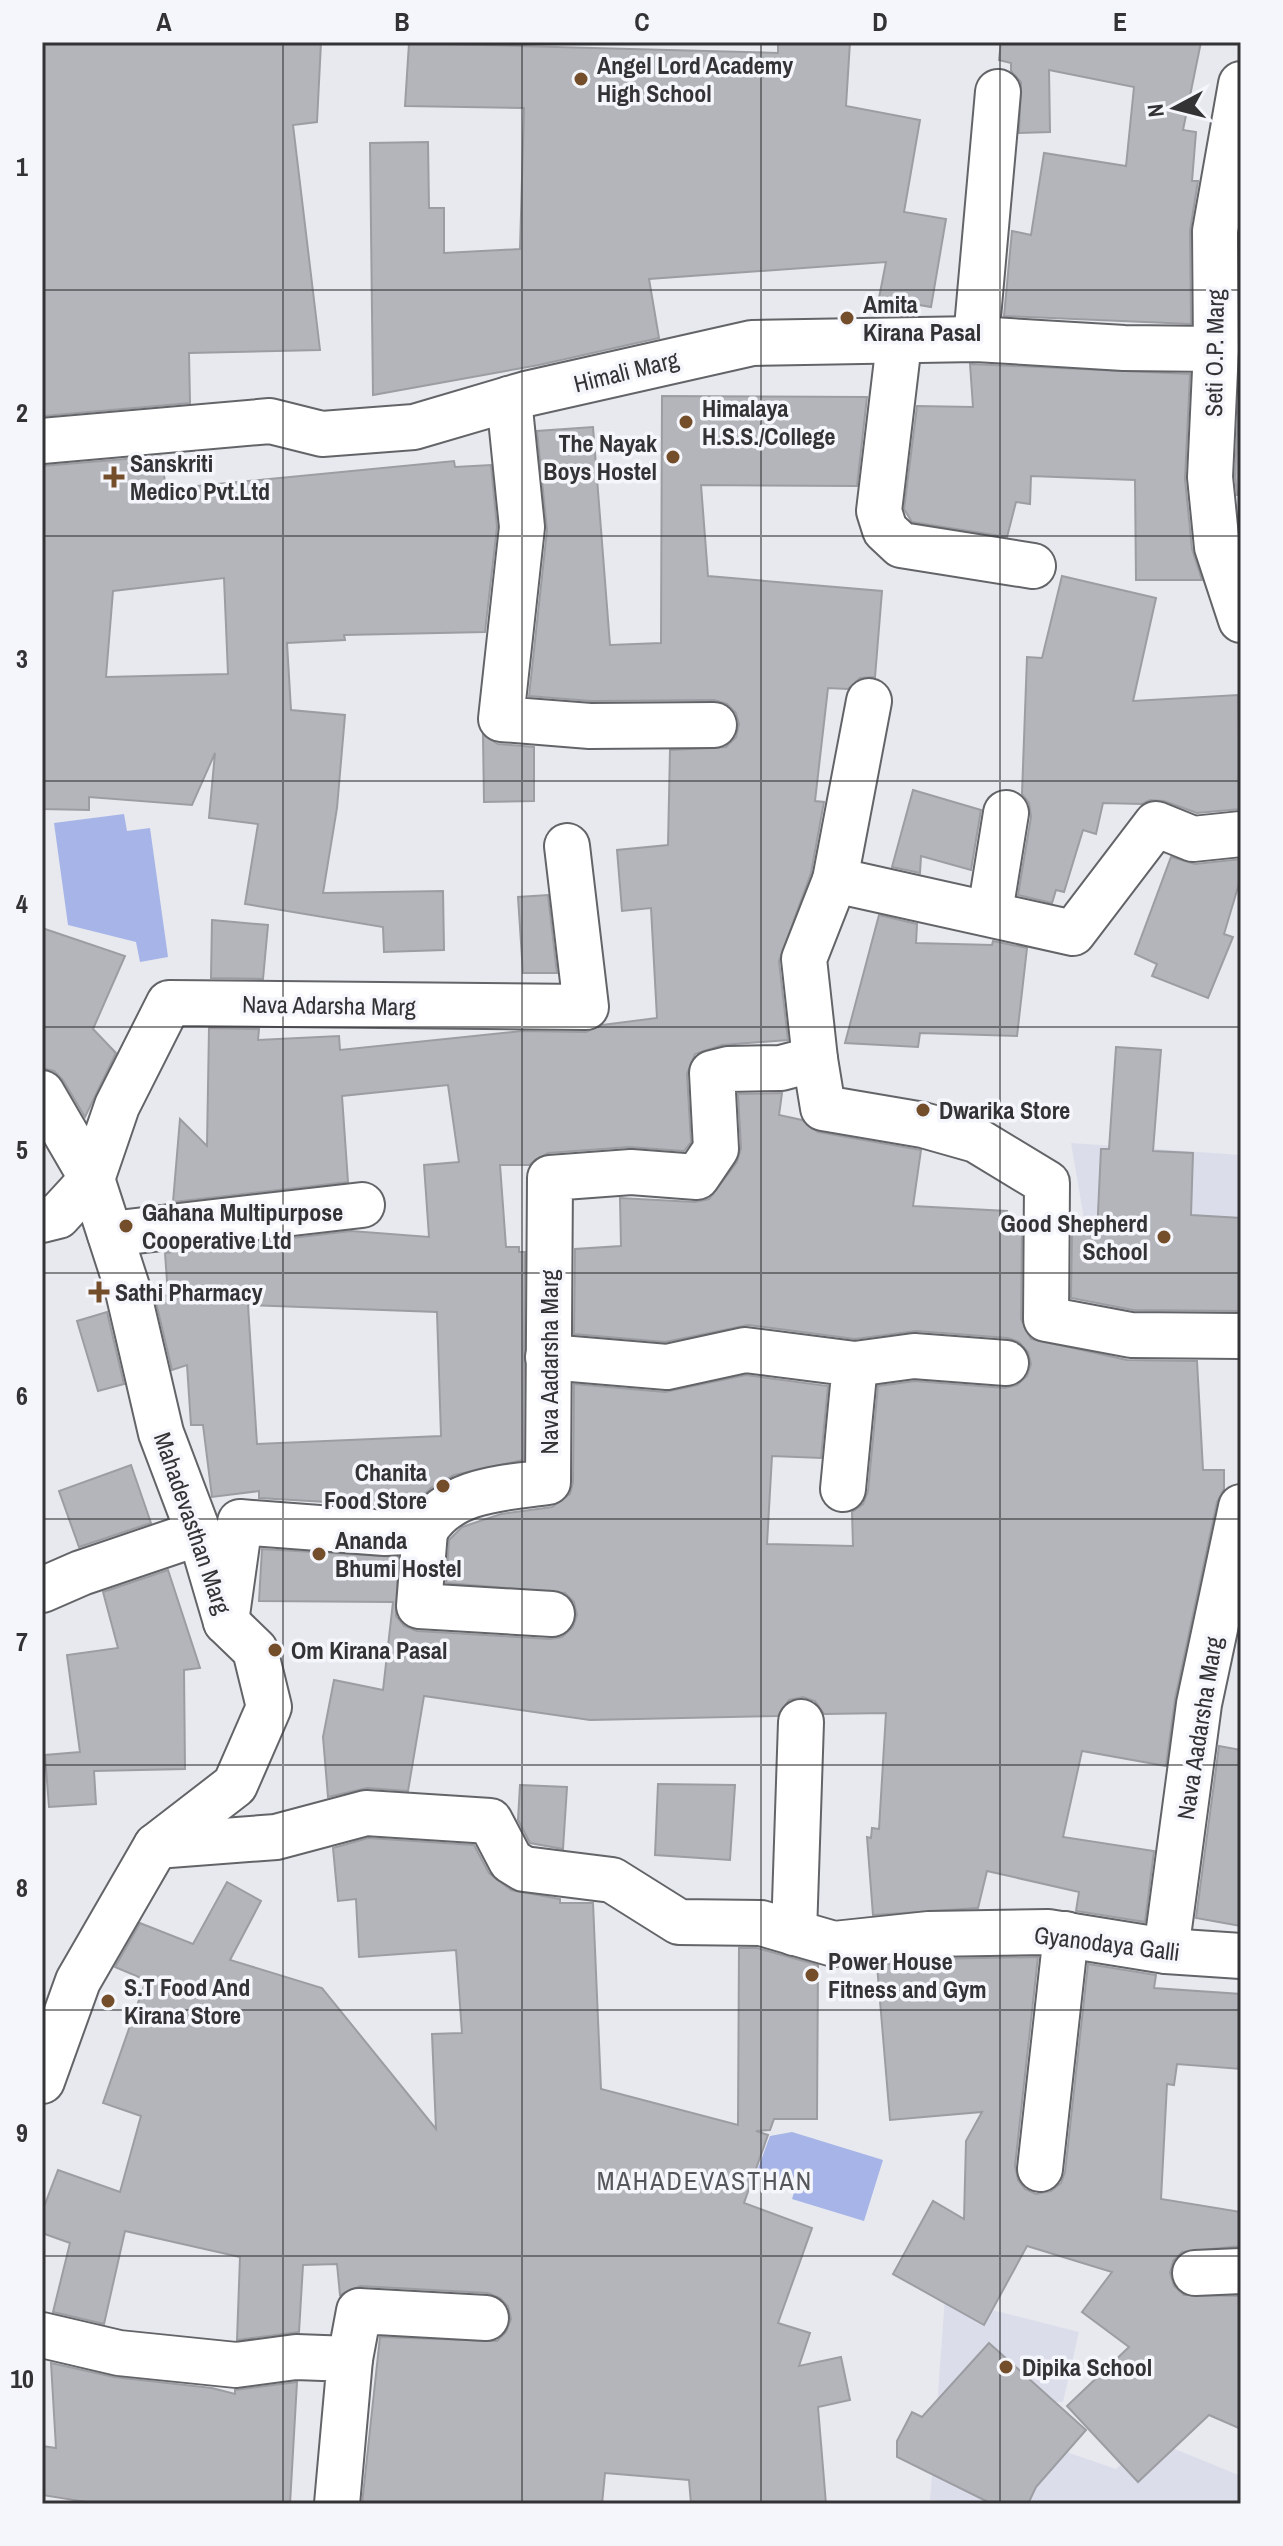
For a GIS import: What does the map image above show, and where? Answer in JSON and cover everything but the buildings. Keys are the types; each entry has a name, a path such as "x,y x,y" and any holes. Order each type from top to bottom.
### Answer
{"street":[{"name":"Seti O.P. Marg","path":"1241,84 1215,231 1216,349 1210,477 1217,547 1241,620"},
{"path":"976,339 998,92"},
{"name":"Himali Marg","path":"42,441 270,421 322,434 414,427 509,399 752,343 899,343 976,339 1124,348 1216,349"},
{"path":"899,343 879,511 885,530 901,545 1033,566"},
{"path":"509,399 522,527 501,719 590,726 714,725"},
{"path":"869,701 835,880 804,959 823,1108 923,1125 976,1140 1047,1183 1046,1319 1131,1335 1241,1336"},
{"path":"990,912 1006,813"},
{"path":"835,880 990,912 1073,933 1156,824 1193,839 1241,834"},
{"name":"Nava Adarsha Marg","path":"42,1220 58,1216 92,1179 117,1106 169,1003 586,1007 567,846"},
{"name":"Nava Aadarsha Marg","path":"425,1531 436,1511 478,1491 548,1482 550,1178 631,1172 697,1177 716,1149 712,1073 728,1069 781,1068 815,1059"},
{"name":"Mahadevasthan Marg","path":"42,1093 92,1179 110,1234 161,1433 199,1533 226,1622 255,1650 269,1707 235,1785 156,1846 78,1981 42,2081"},
{"path":"110,1234 362,1205"},
{"path":"548,1357 667,1367 745,1350 855,1364 914,1356 1006,1363"},
{"path":"843,1489 855,1364"},
{"name":"Nava Aadarsha Marg","path":"1166,1951 1199,1704 1241,1507"},
{"path":"226,1622 240,1522 385,1533 425,1531 419,1606 552,1614"},
{"path":"42,1590 81,1573 199,1533"},
{"path":"794,1933 801,1722"},
{"name":"Gyanodaya Galli","path":"156,1846 276,1837 366,1813 490,1821 511,1861 524,1869 612,1880 679,1922 761,1923 834,1944 929,1934 1066,1934 1166,1951 1241,1956"},
{"path":"1040,2169 1066,1934"},
{"path":"1195,2273 1241,2271"},
{"path":"337,2504 350,2359 359,2311 486,2318"},
{"path":"42,2335 119,2353 236,2365 296,2357 350,2359"}],"shaded area":[{"path":"124,814 127,831 150,828 168,957 140,962 136,942 68,925 54,823"},
{"name":"Good Shepherd School","path":"1071,1143 1241,1155 1241,1320 1101,1318"},
{"path":"792,2132 883,2160 864,2221 792,2199 796,2186 757,2171 770,2136"},
{"name":"Dipika School","path":"945,2298 1079,2332 1063,2402 1027,2402 1052,2447 1116,2469 1136,2451 1165,2445 1241,2476 1241,2504 990,2504 930,2500"}],"place":[{"name":"Angel Lord Academy High School","path":"581,79"},
{"name":"Amita Kirana Pasal","path":"847,318"},
{"name":"Himalaya H.S.S./College","path":"686,422"},
{"name":"The Nayak Boys Hostel","path":"673,457"},
{"name":"Sanskriti Medico Pvt.Ltd","path":"114,477"},
{"name":"Dwarika Store","path":"923,1110"},
{"name":"Gahana Multipurpose Cooperative Ltd","path":"126,1226"},
{"name":"Good Shepherd School","path":"1164,1237"},
{"name":"Sathi Pharmacy","path":"99,1292"},
{"name":"Chanita Food Store","path":"443,1486"},
{"name":"Ananda Bhumi Hostel","path":"319,1554"},
{"name":"Om Kirana Pasal","path":"275,1650"},
{"name":"Power House Fitness and Gym","path":"812,1975"},
{"name":"S.T Food And Kirana Store","path":"108,2001"},
{"name":"Dipika School","path":"1006,2367"}],"district":[{"name":"MAHADEVASTHAN","path":"705,2180"}]}
